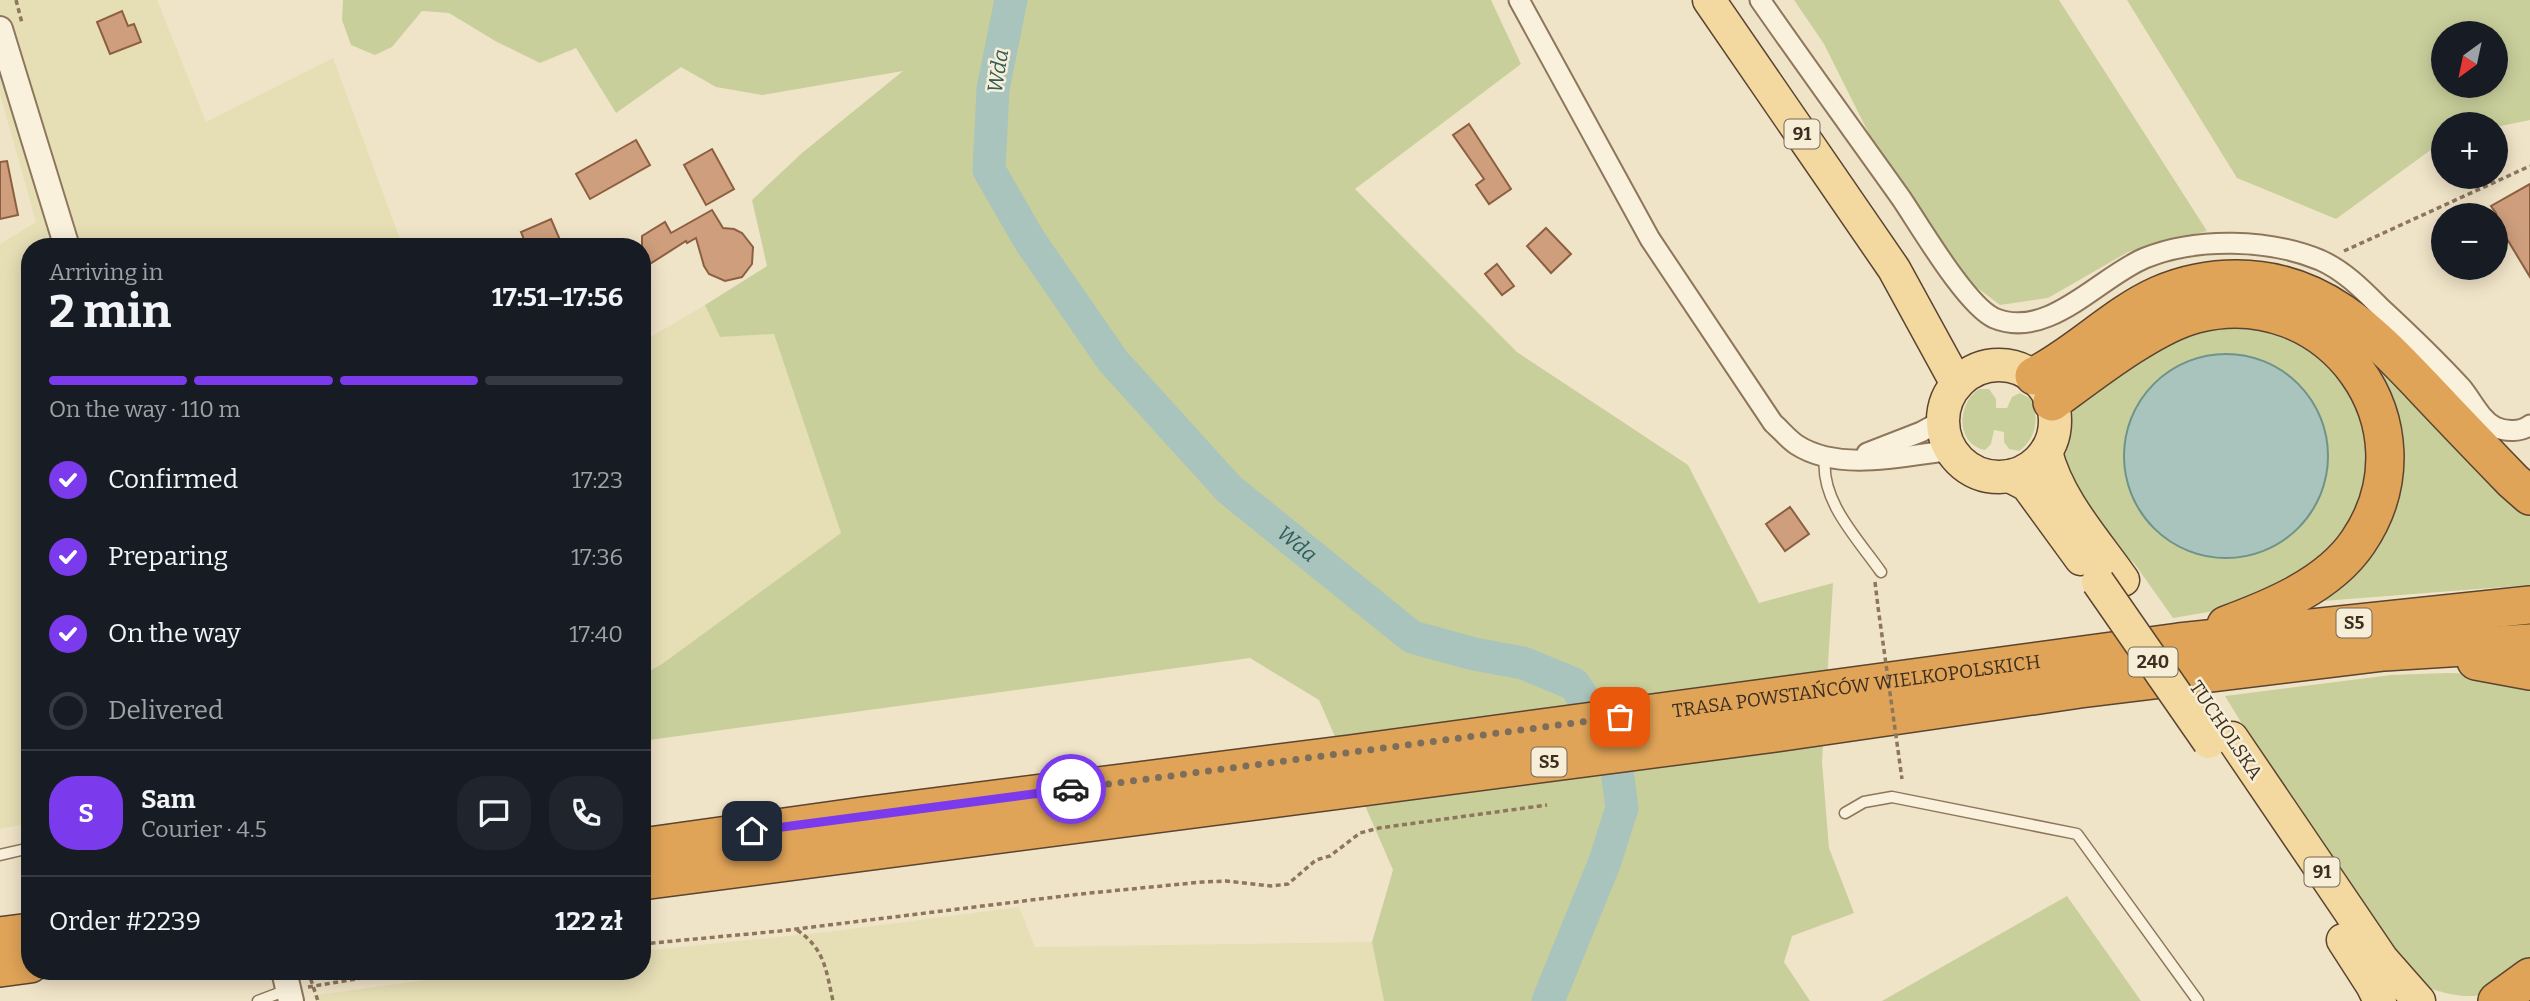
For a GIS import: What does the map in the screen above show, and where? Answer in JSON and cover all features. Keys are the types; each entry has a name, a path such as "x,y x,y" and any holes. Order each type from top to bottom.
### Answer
{"highway":[{"path":"2043,389 2157,296 2183,286 2217,279 2250,279 2290,286 2339,311 2381,343 2512,481 2530,496"},
{"path":"2043,389 2087,376 2173,322 2195,314 2224,309 2260,310 2287,317 2311,328 2339,349 2363,379 2379,413 2385,445 2385,464 2384,481 2370,521 2357,544 2319,579 2293,597 2179,642"},
{"name":"TRASA POWSTAŃCÓW WIELKOPOLSKICH","path":"651,880 1809,692 2179,642 2530,605"},
{"name":"TRASA POWSTAŃCÓW WIELKOPOLSKICH","path":"651,846 863,816 1283,779 1814,727 2080,689 2384,652 2530,643"},
{"path":"2384,652 2494,663 2530,671"},
{"path":"0,936 21,933"},
{"path":"0,968 21,965"},
{"path":"2497,1001 2530,977"}],"main road":[{"name":"91","path":"1709,0 1894,269 1964,350 1969,375"},
{"path":"2005,365 2020,368 2043,389 2055,428 2046,452 2036,463 2010,476 1991,477 1965,465 1952,450 1944,434 1943,420 1947,399 1969,375 2005,365"},
{"name":"TUCHOLSKA","path":"2046,452 2050,469 2110,581"},
{"name":"TUCHOLSKA","path":"2010,476 2027,485 2110,581 2220,740 2382,959 2418,1001"},
{"name":"TUCHOLSKA","path":"2220,740 2380,1001"}],"street":[{"path":"1519,0 1658,251 1773,423 1797,444 1825,458 1846,460 1952,450"},
{"path":"1760,0 1928,236 1965,293 1994,318 2025,323 2051,317 2144,258 2199,243 2273,247 2321,261 2353,280 2408,333 2463,390 2484,418 2496,427 2523,430 2530,425"},
{"path":"0,29 64,238"},
{"path":"1846,460 1921,432 1943,420"}],"lane":[{"path":"1825,458 1823,473 1829,494 1881,572"},
{"path":"1845,813 1864,802 1892,797 2077,834 2198,1001"},
{"path":"0,855 21,850"},
{"path":"258,1001 294,987"}],"path":[{"path":"2321,261 2530,166"},
{"path":"1881,572 1874,583 1902,779"},
{"path":"651,943 1202,882 1226,881 1270,886 1288,884 1316,860 1330,856 1360,833 1379,828 1547,805"},
{"path":"796,928 818,948 833,1001"},
{"path":"294,987 342,980"},
{"path":"294,987 318,1001"}],"shaded area":[{"path":"0,0 157,0 206,122 333,58 400,238 21,238 21,825 0,829 0,244 36,222 0,94"},
{"path":"705,305 720,337 774,334 841,533 651,670 651,337"},
{"path":"1019,907 1035,947 1372,942 1384,1001 319,1001 317,995 426,980 651,980 651,950 827,932"}],"green space":[{"path":"343,0 1491,0 1521,64 1355,189 1517,352 1688,465 1759,603 1833,583 1822,762 1829,848 1854,913 1792,936 1784,962 1810,1001 1384,1001 1372,942 1393,870 1319,700 1250,658 651,740 651,670 841,533 774,334 720,337 705,305 767,266 752,200 802,153 903,71 762,95 716,87 681,67 616,113 576,48 540,63 497,42 449,13 422,11 392,47 375,55 351,45 342,20"},
{"path":"1794,0 2059,0 2207,231 2128,252 2048,298 2000,305 1960,275 1885,166 1824,44"},
{"path":"2127,0 2530,0 2530,120 2508,125 2508,112 2431,112 2431,150 2336,219 2237,178"},
{"path":"2215,321 2298,335 2364,403 2370,487 2325,565 2220,610 2173,618 2134,563 2107,540 2058,463 2076,400 2109,372"},
{"path":"2386,371 2530,514 2530,585 2323,601 2345,585 2371,554 2382,536 2397,497 2401,457 2399,437 2378,375"},
{"path":"1979,389 1989,389 1996,399 1996,408 2007,408 2012,397 2020,393 2031,399 2035,428 2019,451 2009,449 2004,442 2004,432 1994,430 1991,444 1985,450 1968,440 1964,432 1963,413 1972,395"},
{"path":"2491,674 2530,685 2530,964 2496,988 2476,996 2446,993 2410,980 2225,696 2391,675"},
{"path":"2067,896 2141,1001 1882,1001"}],"water":[{"path":"2226,354 2265,362 2298,384 2320,417 2328,456 2320,495 2298,528 2265,550 2226,558 2187,550 2154,528 2132,495 2124,456 2132,417 2154,384 2187,362"}],"building":[{"path":"122,11 128,26 134,24 141,42 110,54 97,22"},
{"path":"1469,124 1511,189 1489,204 1476,185 1484,179 1453,135"},
{"path":"636,140 650,165 590,199 576,174"},
{"path":"712,149 734,189 706,205 684,165"},
{"path":"7,161 18,215 0,219 0,162"},
{"path":"2530,184 2530,277 2508,241 2508,203 2496,203"},
{"path":"712,210 723,228 742,233 753,247 752,264 742,277 725,281 709,274 696,238 687,243 686,241 651,263 651,238 642,236 665,222 671,233"},
{"path":"551,219 559,238 523,238 521,232"},
{"path":"1546,228 1571,254 1551,273 1527,246"},
{"path":"1497,264 1514,286 1502,295 1485,274"},
{"path":"1790,507 1809,534 1785,551 1766,524"}],"waterway":[{"name":"Wda","path":"1011,0 993,89 989,170 1030,241 1113,361 1229,489 1412,637 1474,654 1523,663 1574,684 1613,741 1622,808 1604,864 1548,1001"}],"way so far":[{"path":"1071,789 1620,717"}],"route":[{"path":"752,831 1071,789"}]}
